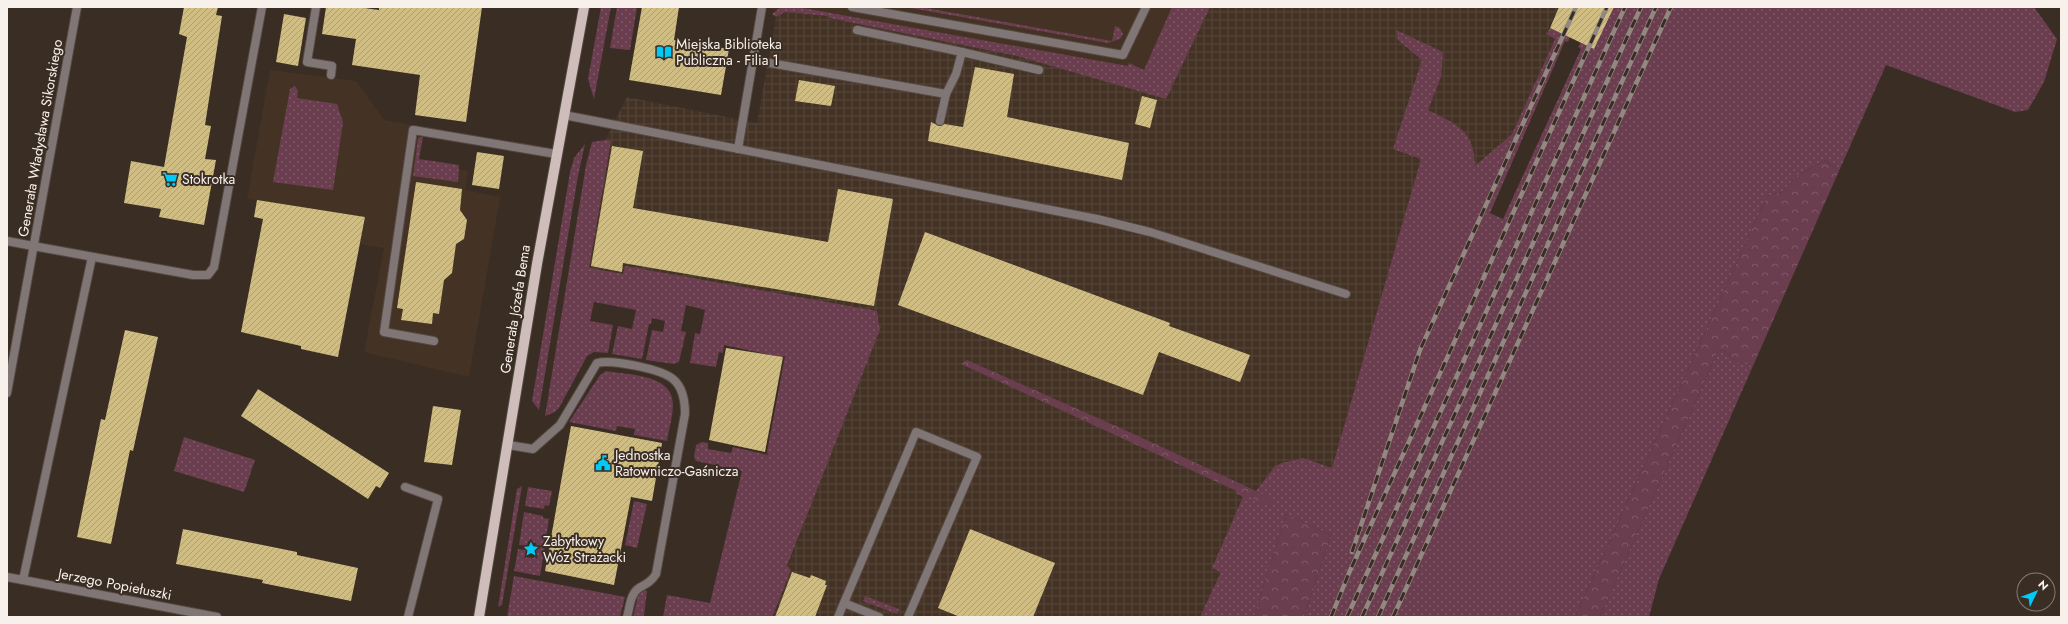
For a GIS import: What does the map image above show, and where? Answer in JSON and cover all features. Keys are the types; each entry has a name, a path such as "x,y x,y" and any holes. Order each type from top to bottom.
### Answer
{"main road":[{"name":"Generała Józefa Bema","path":"479,617 556,154 584,7"}],"street":[{"name":"Generała Władysława Sikorskiego","path":"7,393 77,7"},
{"path":"7,241 197,275 208,275 214,267 262,7"},
{"path":"316,7 307,62 332,66 331,75"},
{"path":"738,149 762,7"},
{"path":"852,7 1122,55 1146,7"},
{"path":"857,30 1039,70"},
{"path":"940,121 946,94 956,74 962,52"},
{"path":"754,60 946,94"},
{"path":"564,115 1098,219 1150,232 1346,294"},
{"path":"434,342 384,332 413,130 556,154"},
{"path":"22,580 92,257"},
{"path":"508,445 533,448 560,425 597,363 608,362 643,368 663,373 675,381 683,396 685,414 656,574 651,581 638,589 632,596 627,617"},
{"path":"838,617 916,432 977,457 908,617"},
{"path":"404,487 438,499 408,617"},
{"name":"Jerzego Popiełuszki","path":"7,577 217,617"},
{"path":"844,603 879,617"}],"shaded area":[{"path":"763,7 1210,7 1166,99"},
{"path":"1210,7 1559,7 1546,34 1555,39 1512,134 1471,170 1331,535 1286,514 1254,617 769,617 819,483 881,327 579,275 605,140 627,97 757,123 776,17 785,12 828,16 829,19 1017,56 1166,99"},
{"path":"270,70 356,81 384,120 424,127 419,163 468,171 465,190 500,197 469,377 364,352 384,248 360,244 365,217 247,199"}],"green space":[{"path":"601,7 611,7 594,99 588,79"},
{"path":"617,7 637,7 630,50 610,48"},
{"path":"781,7 797,7 1128,66 1129,63 1144,70 1172,7 1210,7 1166,99 1017,56 829,18 828,16 785,12 776,17 772,14"},
{"path":"905,7 920,7 1112,41 1115,26 1120,28 1123,34 1120,39 1108,43"},
{"path":"1614,7 2034,7 2057,39 2044,82 2028,110 2015,112 1886,65 1839,171 1825,160 1796,176 1782,192 1767,196 1575,617 1304,617 1331,535 1286,514 1254,617 1200,617 1221,572 1212,568 1243,497 1236,493 1237,490 1271,507 1271,500 1256,491 1275,466 1303,458 1332,468 1421,159 1393,149 1422,60 1398,40 1396,30 1443,52 1441,77 1428,110 1456,125 1468,136 1474,154 1475,166 1512,134 1555,39 1546,34 1550,28 1570,37 1568,42 1565,41 1490,213 1503,219 1581,49 1578,47 1581,42 1594,49"},
{"path":"295,86 298,91 297,98 337,104 343,122 333,190 273,182 290,89"},
{"path":"423,137 419,159 459,165 458,182 413,176 418,139"},
{"path":"605,140 611,141 589,268 623,274 625,266 877,311 879,326 881,327 787,566 791,570 772,617 663,617 667,595 710,603 742,471 696,461 694,457 696,445 702,442 708,443 708,449 731,453 733,447 768,455 767,452 785,356 780,357 724,345 723,353 719,352 716,367 690,363 695,333 700,334 705,310 686,305 681,331 686,332 679,362 674,364 646,360 652,330 663,332 665,321 652,318 651,324 649,324 642,359 612,354 618,326 632,329 636,310 594,302 590,321 613,325 608,353 594,352 587,356 559,408 555,412 545,416 586,165 592,142"},
{"path":"585,144 578,176 539,410 532,401 570,172 574,158"},
{"path":"1825,160 1839,171 1753,366 1736,361 1723,350 1718,351 1600,617 1575,617 1767,196 1782,192 1796,176"},
{"path":"1723,350 1736,361 1753,366 1659,579 1649,617 1600,617 1718,351"},
{"path":"967,360 1136,435 1256,491 1272,500 1271,507 961,364"},
{"path":"606,371 637,375 658,381 666,387 671,394 673,404 672,418 667,441 634,435 635,429 617,426 616,431 569,422 600,375"},
{"path":"184,437 255,460 244,492 174,471"},
{"path":"522,486 502,605 498,607 517,489"},
{"path":"528,487 552,491 549,506 545,505 544,509 525,506"},
{"path":"634,501 647,504 637,548 625,545"},
{"path":"524,512 543,516 543,518 549,519 540,576 514,571 518,549 526,550 525,557 534,558 536,543 528,541 527,546 519,545"},
{"path":"1286,514 1331,535 1304,617 1254,617"},
{"path":"514,576 625,597 620,617 507,617"},
{"path":"643,590 647,591 644,616 646,617 633,617 638,596"},
{"path":"865,596 899,609 897,614 863,601"}],"building":[{"path":"184,7 218,7 216,15 222,16 205,125 211,126 205,159 216,160 204,225 159,217 161,209 124,203 131,161 164,167 187,37 179,34"},
{"path":"326,7 357,7 379,10 379,7 482,7 466,122 415,115 420,75 352,65 356,39 322,34"},
{"path":"642,7 679,7 674,40 729,49 721,95 629,80"},
{"path":"1559,7 1614,7 1594,49 1550,28"},
{"path":"284,14 306,18 298,66 276,62"},
{"path":"975,67 1014,74 1007,117 1129,143 1122,180 928,141 931,122 939,126 944,124 963,127"},
{"path":"799,80 835,86 831,106 795,101"},
{"path":"1142,96 1157,100 1150,128 1135,124"},
{"path":"612,146 643,151 633,208 828,242 838,189 893,199 874,306 623,263 622,272 591,266"},
{"path":"477,152 504,156 499,189 472,185"},
{"path":"416,182 462,189 460,210 467,220 464,239 456,244 452,273 444,280 439,314 433,313 432,324 401,320 403,309 397,308"},
{"path":"257,200 365,217 338,357 301,349 301,346 241,332 263,219 254,217"},
{"path":"925,232 1170,323 1169,326 1250,355 1240,382 1159,352 1143,395 898,305"},
{"path":"125,330 158,337 133,451 130,450 111,544 77,537 101,419 105,420"},
{"path":"726,348 783,357 765,452 709,440"},
{"path":"258,389 389,473 380,488 376,486 368,499 241,416"},
{"path":"433,406 461,410 452,465 424,462"},
{"path":"571,426 662,443 652,501 631,497 614,585 545,571"},
{"path":"183,529 297,552 297,555 358,568 351,601 262,583 263,580 176,564"},
{"path":"970,529 1055,563 1033,617 960,617 938,608"},
{"path":"792,572 810,578 811,575 826,581 825,585 827,585 815,617 775,617"}],"railway":[{"path":"1352,552 1420,350 1576,7"},
{"path":"1331,617 1349,573 1607,7"},
{"path":"1347,617 1625,7"},
{"path":"1362,617 1641,7"},
{"path":"1378,617 1656,7"},
{"path":"1393,617 1671,7"}],"place":[{"name":"Miejska Biblioteka Publiczna - Filia 1","path":"664,52"},
{"name":"Stokrotka","path":"170,179"},
{"name":"Jednostka Ratowniczo-Gaśnicza","path":"603,463"},
{"name":"Zabytkowy Wóz Strażacki","path":"531,549"}]}
